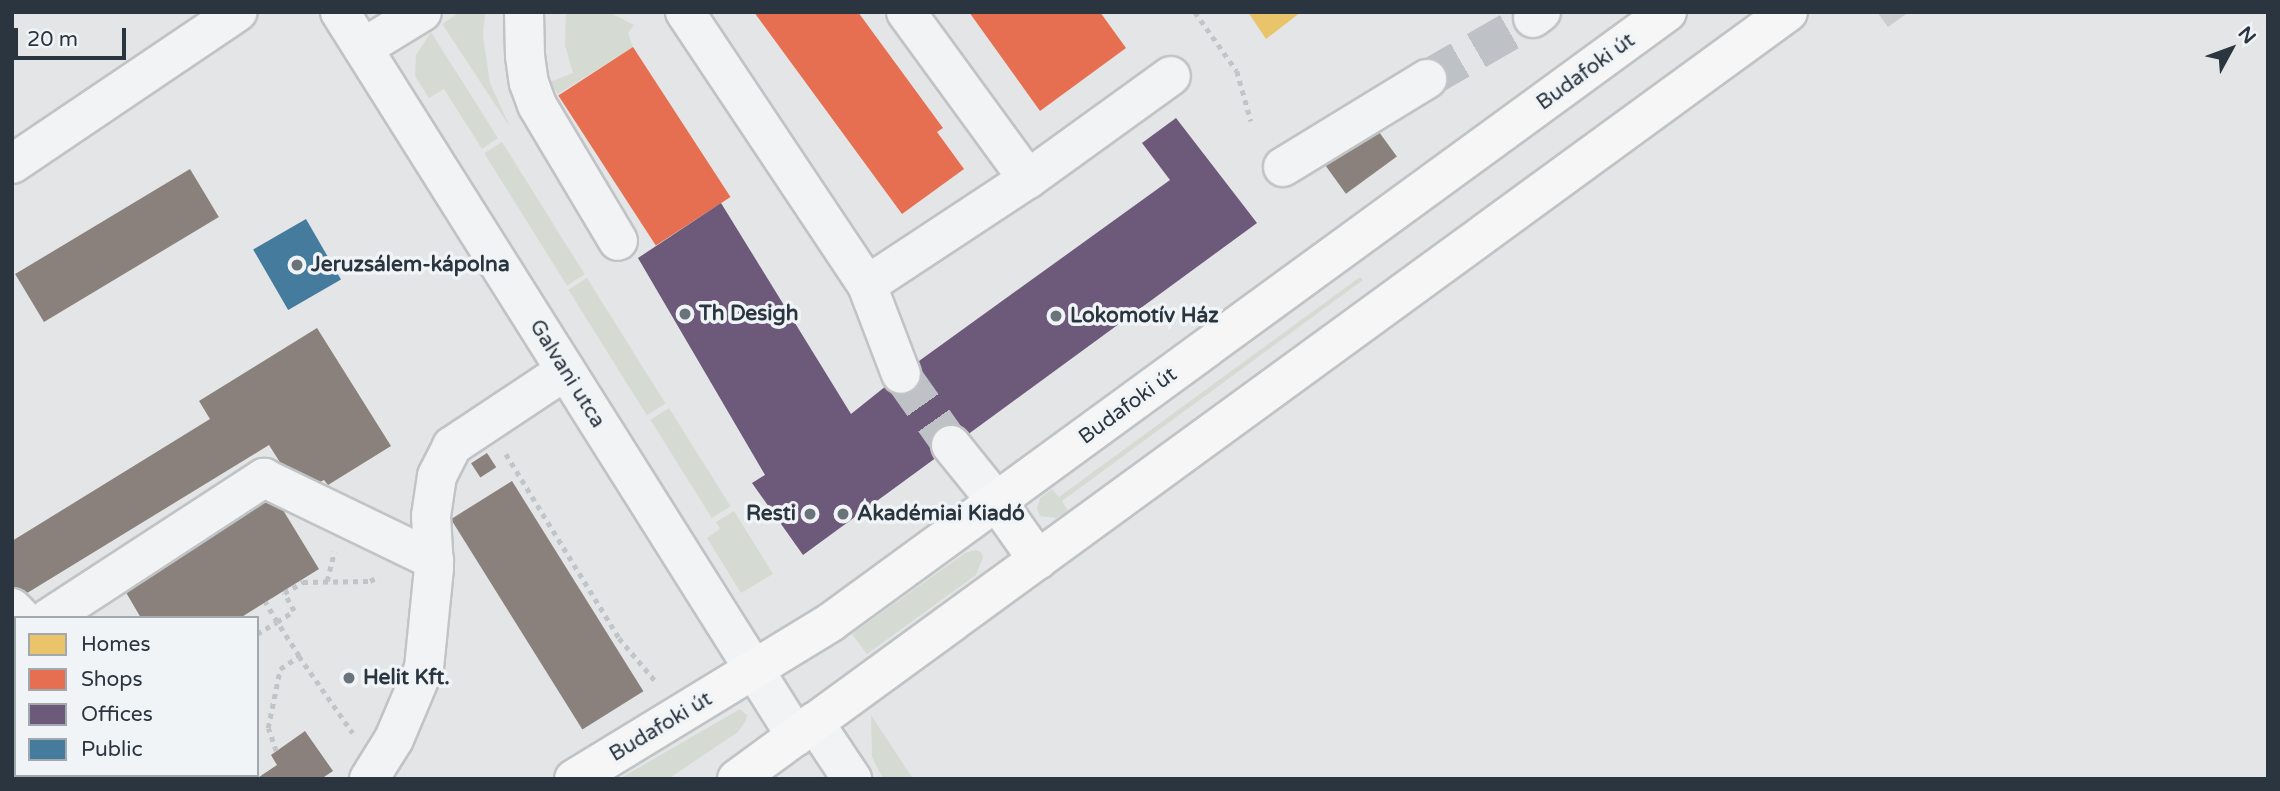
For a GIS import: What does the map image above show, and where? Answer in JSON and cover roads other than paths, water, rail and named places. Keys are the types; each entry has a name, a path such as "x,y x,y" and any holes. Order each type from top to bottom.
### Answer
{"main road":[{"name":"Budafoki út","path":"574,779 831,622 1667,12"},
{"path":"737,779 1787,12"},
{"path":"997,502 1038,559"}],"street":[{"path":"12,164 237,12"},
{"name":"Galvani utca","path":"340,12 754,670 852,779"},
{"path":"363,48 422,12"},
{"path":"524,12 527,69 537,105 618,241"},
{"path":"685,12 867,285 901,374"},
{"path":"906,12 1028,178"},
{"path":"867,285 1028,178 1171,76"},
{"path":"1283,167 1427,79"},
{"path":"373,773 394,739 424,668 431,516 437,476 452,446 565,371"},
{"path":"951,446 997,502"},
{"path":"70,612 264,478 429,557"}],"tunnel":[{"path":"1427,79 1533,18"},
{"path":"901,374 951,445"}],"place":[{"name":"Jeruzsálem-kápolna","path":"297,265"},
{"name":"Th Desigh","path":"685,314"},
{"name":"Lokomotív Ház","path":"1056,316"},
{"name":"Resti","path":"810,514"},
{"name":"Akadémiai Kiadó","path":"843,514"},
{"name":"Helit Kft.","path":"349,678"}]}
